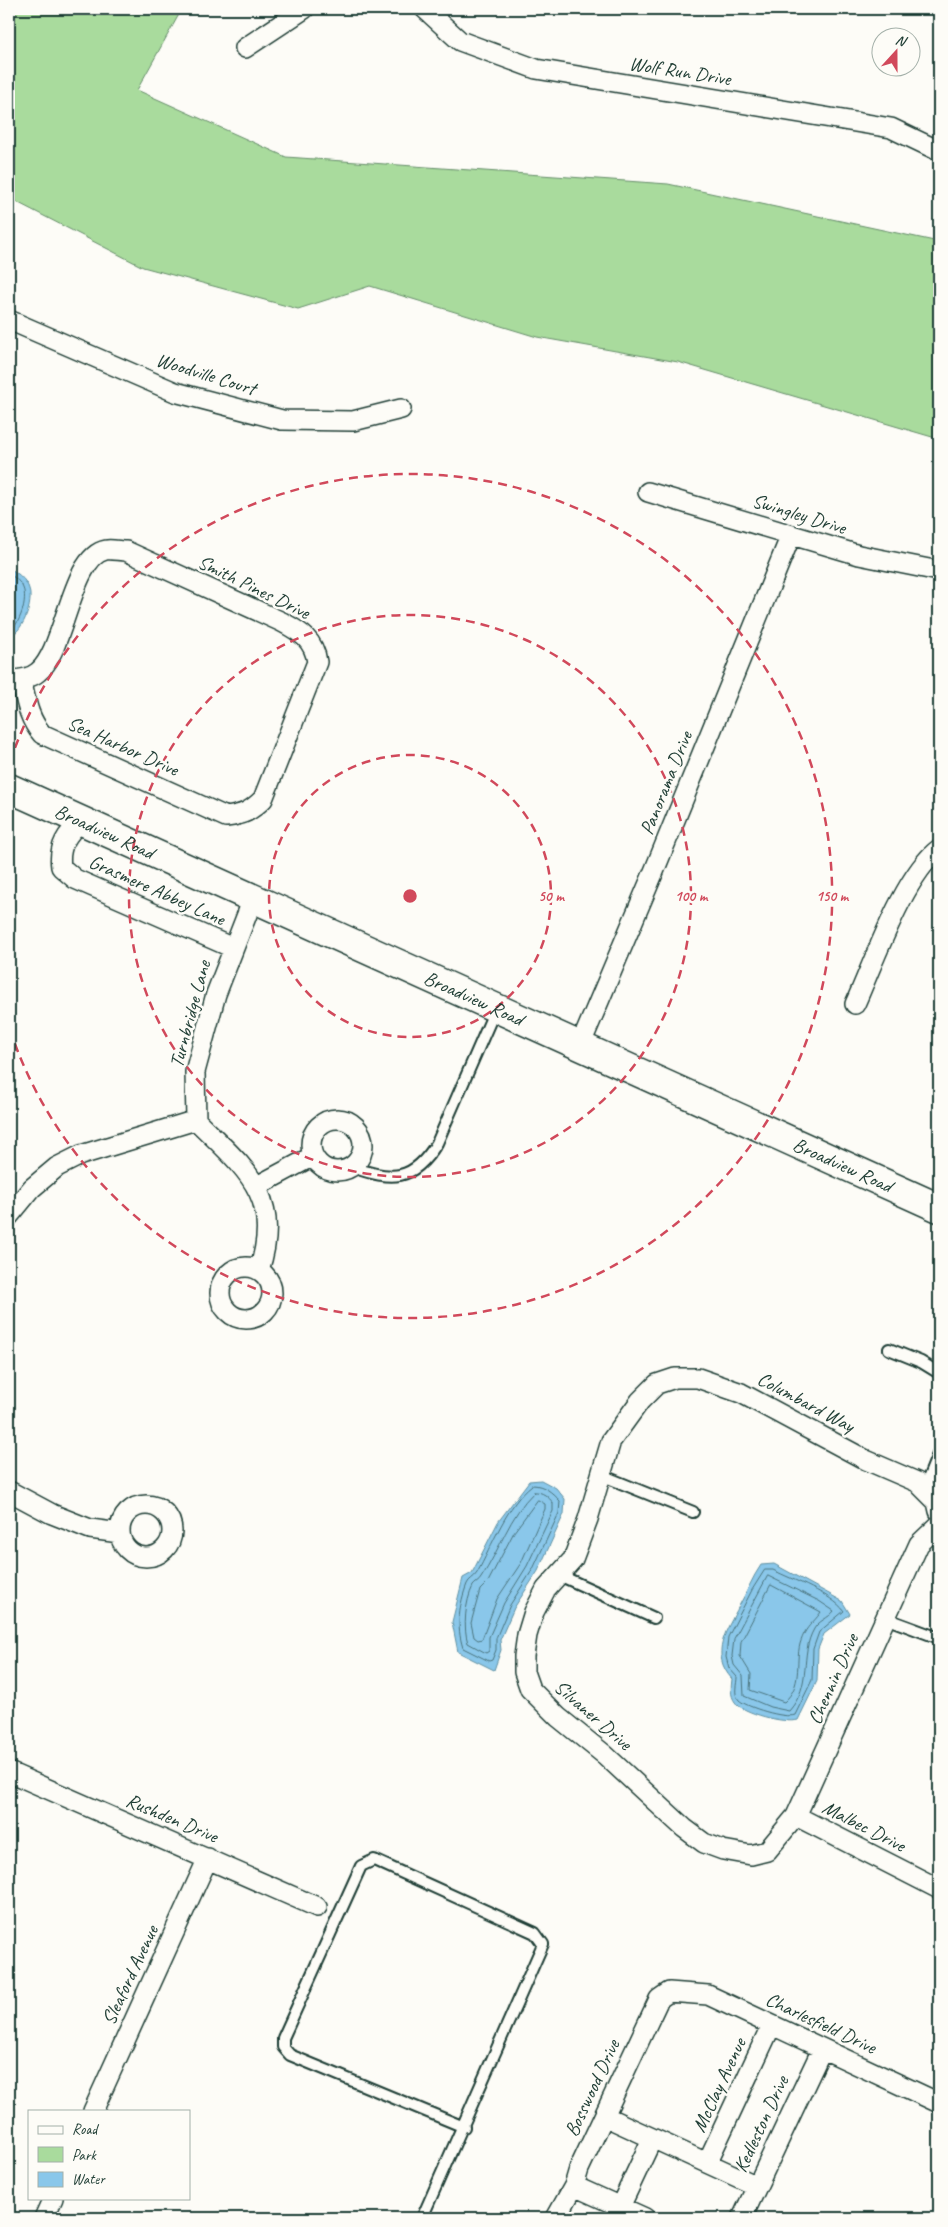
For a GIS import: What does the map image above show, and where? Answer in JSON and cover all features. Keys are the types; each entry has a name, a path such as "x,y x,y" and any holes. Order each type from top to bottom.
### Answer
{"street":[{"path":"245,48 304,9"},
{"name":"Wolf Run Drive","path":"425,9 460,41 536,69 891,128 939,151"},
{"name":"Woodville Court","path":"9,320 175,392 282,420 352,421 401,410"},
{"name":"Swingley Drive","path":"648,492 859,555 939,571"},
{"name":"Panorama Drive","path":"580,1046 666,842 791,535"},
{"name":"Smith Pines Drive","path":"15,680 38,672 48,660 80,576 93,556 106,550 126,552 282,622 304,634 315,648 318,662 263,799 253,810 242,815"},
{"name":"Sea Harbor Drive","path":"15,680 33,723 42,734 226,817 242,815"},
{"name":"Broadview Road","path":"9,788 939,1208"},
{"name":"Grasmere Abbey Lane","path":"82,820 70,832 59,854 61,867 75,879 233,948"},
{"path":"855,1004 905,892 927,858 939,849"},
{"name":"Turnbridge Lane","path":"196,1120 195,1072 216,994 254,899"},
{"path":"330,1119 341,1119 350,1122 358,1129 362,1139 363,1151 358,1161 352,1167 341,1171 332,1171 320,1166 313,1156 311,1139 315,1130 330,1119"},
{"path":"9,1216 32,1188 57,1167 81,1155 196,1120 235,1159 257,1186 264,1205 268,1236 259,1270"},
{"path":"257,1186 313,1156"},
{"name":"Columbard Way","path":"640,1401 657,1384 676,1378 698,1378 716,1383 749,1397 866,1460 917,1482 937,1502 939,1511"},
{"name":"Silvaner Drive","path":"640,1401 611,1441 588,1519 573,1559 546,1589 534,1612 527,1635 524,1672 530,1689 558,1717 605,1755 684,1828 704,1843 723,1850 751,1855 767,1851"},
{"path":"9,1491 90,1528 120,1533"},
{"name":"Chennin Drive","path":"767,1851 796,1816 919,1544 939,1525"},
{"name":"Rushden Drive","path":"9,1772 317,1907"},
{"name":"Malbec Drive","path":"796,1816 939,1889"},
{"name":"Sleaford Avenue","path":"93,2110 208,1858"},
{"name":"Bosswood Drive","path":"556,2218 574,2186 579,2169 659,1999 669,1992 682,1992"},
{"name":"Charlesfield Drive","path":"682,1992 708,1995 939,2103"},
{"name":"McClay Avenue","path":"707,2163 771,2026"},
{"name":"Kedleston Drive","path":"742,2218 822,2049"},
{"name":"McClay Avenue","path":"604,2116 757,2186"},
{"path":"620,2207 652,2139"},
{"path":"574,2186 645,2218"},
{"path":"44,2218 52,2200"}],"lane":[{"path":"352,1167 371,1174 398,1176 409,1173 426,1161 437,1144 496,1009"},
{"path":"889,1349 920,1362 939,1373"},
{"path":"924,1489 939,1452"},
{"path":"601,1475 693,1512"},
{"path":"559,1575 654,1618"},
{"path":"885,1618 939,1638"},
{"path":"422,2218 464,2127 543,1944 535,1933 374,1860 361,1866 283,2038 283,2046 290,2056 464,2127"}],"green space":[{"path":"9,9 182,9 137,90 286,157 668,184 939,242 939,439 678,362 537,337 370,286 298,309 143,267 9,198"}],"water":[{"path":"9,568 25,581 30,598 24,622 9,637"},
{"path":"541,1480 556,1488 565,1499 564,1514 538,1571 514,1608 500,1640 501,1650 494,1670 458,1652 452,1622 463,1578 472,1573 498,1522 529,1481"},
{"path":"774,1564 842,1601 850,1614 824,1634 818,1649 817,1681 798,1720 792,1721 764,1717 739,1706 732,1697 732,1679 725,1670 722,1660 722,1642 725,1633 755,1575 761,1565"}]}
